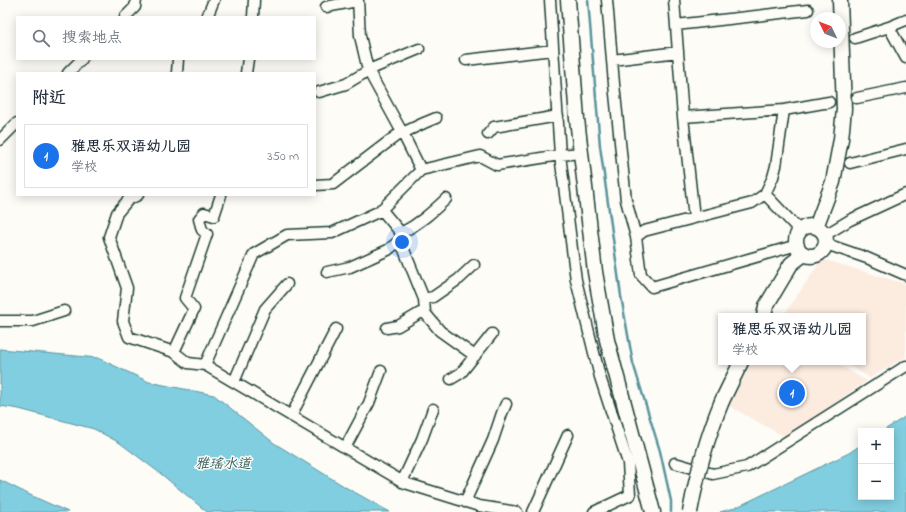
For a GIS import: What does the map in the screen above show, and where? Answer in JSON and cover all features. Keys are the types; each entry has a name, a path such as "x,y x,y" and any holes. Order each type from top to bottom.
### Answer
{"street":[{"path":"126,16 135,7 136,0"},
{"path":"207,16 214,0"},
{"path":"253,16 254,0"},
{"path":"326,7 357,2 358,0 360,36 368,70 404,134 421,170"},
{"path":"550,0 560,155 576,280 600,377 628,463 630,495 594,512"},
{"path":"568,0 577,119 595,272 607,340 653,512"},
{"path":"607,0 626,200 636,237 641,275 652,287 800,243"},
{"path":"674,0 683,117 694,218"},
{"path":"765,194 810,255 815,255 824,249 822,235 841,140 844,109 840,0"},
{"path":"676,25 808,10"},
{"path":"855,38 906,20"},
{"path":"889,27 906,58"},
{"path":"319,92 346,84 371,69 419,49"},
{"path":"466,60 554,50"},
{"path":"612,60 678,52"},
{"path":"69,72 81,60"},
{"path":"177,72 178,60"},
{"path":"246,72 248,60"},
{"path":"857,98 906,88"},
{"path":"683,117 784,110 829,102 827,104"},
{"path":"636,237 644,231 752,203 765,194 773,177 776,166 784,110"},
{"path":"488,134 494,127 558,116"},
{"path":"316,185 333,184 396,136 436,118"},
{"path":"0,140 16,124"},
{"path":"850,163 906,149"},
{"path":"205,365 254,254 287,235 332,233 380,211 421,170 480,156 497,165 581,153"},
{"path":"822,235 906,194"},
{"path":"136,196 128,200 117,213 109,237 127,288 123,321 129,337 174,352 188,363 205,365 405,484 478,506 517,512"},
{"path":"174,352 194,309 185,298 207,234 202,230 199,219 204,213 214,216 221,196"},
{"path":"327,272 350,267 388,250 400,237 430,214 446,199"},
{"path":"382,209 400,237 424,299 425,313 440,331 475,356"},
{"path":"766,313 766,306 791,264 800,243 803,228 808,226 813,226 822,235 867,258 906,275"},
{"path":"424,299 433,297 459,279 474,265"},
{"path":"234,382 265,309 287,284"},
{"path":"0,321 32,321 64,311"},
{"path":"387,328 398,326 420,314 425,313"},
{"path":"291,416 336,329"},
{"path":"452,379 461,373 492,334"},
{"path":"690,512 705,449 713,423 740,365"},
{"path":"675,463 713,474 747,467 906,366"},
{"path":"345,448 369,403 381,372"},
{"path":"465,502 493,440 506,404"},
{"path":"402,482 422,439 433,409"},
{"path":"533,512 568,435"}],"shaded area":[{"path":"822,259 906,284 906,357 870,378 849,365 866,365 866,313 785,313"},
{"path":"750,365 839,365 867,381 785,437 729,406"}],"water":[{"name":"雅瑶水道","path":"0,349 98,358 149,382 214,395 274,443 347,488 390,512 207,512 120,443 94,429 19,409 0,406"},
{"path":"906,416 906,512 720,512 735,508 849,453 858,447 858,500 894,500 894,428 888,428"},
{"path":"0,480 30,495 68,512 0,512"}],"waterway":[{"path":"588,0 600,146 621,296 633,363 660,451 671,501 671,512"}],"place":[{"name":"雅思乐双语幼儿园","path":"792,393"}]}
